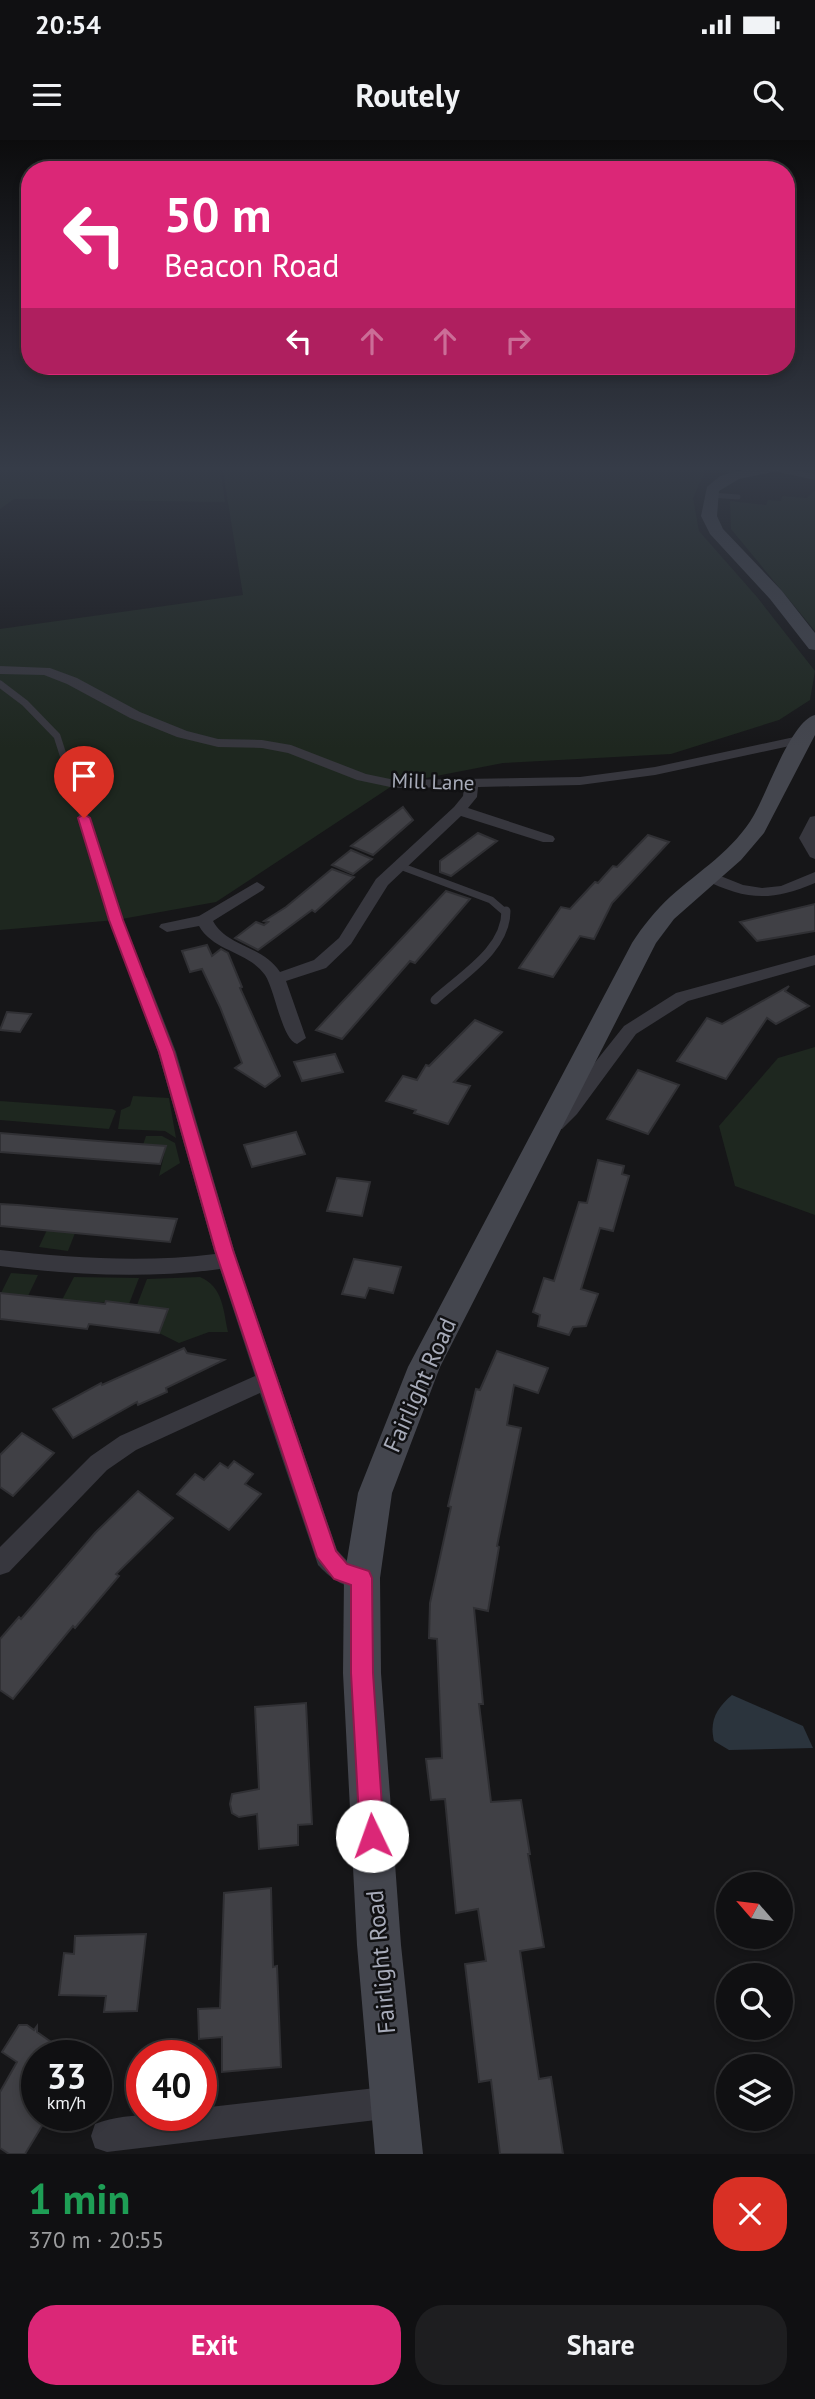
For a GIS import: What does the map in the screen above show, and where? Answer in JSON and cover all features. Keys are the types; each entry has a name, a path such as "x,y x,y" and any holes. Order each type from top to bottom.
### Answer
{"street":[{"path":"743,560 776,595 815,645"},
{"name":"Mill Lane","path":"0,670 46,671 64,677 135,715 183,734 218,743 262,744 291,750 362,777 396,784 471,784 614,777 655,771 807,731"},
{"name":"Fairlight Road","path":"399,2154 379,1945 364,1700 362,1578 375,1493 424,1367 653,927 674,904 747,841 807,731"},
{"path":"276,979 320,964 345,941 382,882 459,810 470,797 471,784"},
{"path":"459,810 548,839"},
{"path":"815,820 806,838 815,854"},
{"path":"708,876 736,891 755,895 785,891 815,877"},
{"path":"167,928 204,920 257,887"},
{"path":"204,920 210,934 263,961 276,979 297,1038"},
{"path":"542,1138 570,1110 630,1030 682,997 815,960"},
{"path":"139,978 167,1052 227,1259 327,1557 341,1572 362,1578"},
{"path":"0,1258 127,1270 182,1267 227,1259"},
{"path":"0,1564 99,1463 128,1443 268,1381"},
{"path":"107,2136 393,2102"}],"lane":[{"path":"0,684 24,703 57,736 116,920 139,978"},
{"path":"400,866 491,900 506,911 505,929 495,946 435,1000"}],"shaded area":[{"path":"237,560 724,560 815,671 810,700 779,720 671,754 503,763 395,784 216,902 116,920 0,930 0,629 243,595"},
{"path":"757,560 815,560 815,631"},
{"path":"815,1047 815,1215 735,1186 719,1126 778,1058"},
{"path":"133,1096 169,1098 176,1138 165,1131 118,1129 121,1110 130,1106"},
{"path":"0,1101 116,1111 109,1129 0,1120"},
{"path":"146,1136 162,1136 175,1143 180,1163 159,1176 166,1147 143,1145"},
{"path":"47,1230 75,1233 68,1251 39,1247"},
{"path":"11,1273 38,1275 28,1296 1,1293"},
{"path":"74,1277 139,1278 129,1304 62,1300"},
{"path":"200,1277 208,1281 218,1293 228,1332 209,1332 179,1343 159,1333 168,1309 137,1305 147,1279"},
{"path":"732,1695 803,1726 813,1748 729,1750 714,1741 716,1715"}],"building":[{"path":"403,807 413,820 373,855 351,846"},
{"path":"478,833 497,841 451,876 440,872 440,861"},
{"path":"648,835 669,842 612,903 594,939 580,936 553,977 519,968 561,907 570,909 595,882 598,883 613,866 617,867"},
{"path":"351,850 372,859 353,874 332,865"},
{"path":"332,869 354,877 315,912 312,910 258,950 235,938 256,922 264,925 268,922 264,921 286,907"},
{"path":"446,891 470,899 415,963 410,961 342,1039 316,1030"},
{"path":"815,904 815,931 757,941 740,922"},
{"path":"207,945 212,956 221,949 228,953 242,987 240,988 280,1076 265,1087 235,1068 242,1063 220,1007 202,969 190,972 182,951"},
{"path":"789,986 785,991 809,1006 776,1024 767,1018 726,1079 677,1061 707,1018 722,1024"},
{"path":"7,1012 31,1014 20,1032 0,1030"},
{"path":"475,1020 502,1032 454,1082 470,1086 448,1124 386,1101 403,1076 417,1080 426,1065 429,1066"},
{"path":"335,1054 343,1072 302,1081 294,1062"},
{"path":"638,1070 679,1085 648,1134 607,1119"},
{"path":"296,1132 305,1154 252,1167 244,1145"},
{"path":"0,1133 166,1146 160,1164 0,1152"},
{"path":"598,1160 624,1166 622,1174 629,1176 613,1231 600,1228 581,1289 598,1294 586,1326 573,1327 569,1335 538,1326 540,1315 533,1312 544,1278 554,1281 579,1202 587,1203"},
{"path":"337,1178 370,1182 362,1216 327,1211"},
{"path":"0,1204 177,1219 170,1242 0,1226"},
{"path":"354,1259 401,1267 393,1293 369,1288 365,1298 342,1294"},
{"path":"0,1293 168,1309 159,1333 89,1324 87,1329 0,1319"},
{"path":"184,1348 187,1353 224,1360 166,1388 167,1392 138,1405 137,1402 73,1438 53,1409 101,1383 102,1385"},
{"path":"497,1351 548,1368 538,1393 514,1385 507,1425 521,1428 497,1546 499,1547 488,1611 474,1608 483,1704 479,1704 491,1802 521,1800 530,1854 544,1947 520,1951 539,2079 551,2077 563,2154 500,2154 491,2080 479,2082 465,1964 486,1961 478,1909 456,1913 445,1799 431,1800 426,1759 442,1758 437,1639 429,1638 430,1603 451,1507 448,1506 476,1389 480,1390"},
{"path":"22,1433 54,1453 13,1496 0,1487 0,1455"},
{"path":"234,1461 253,1474 245,1484 261,1494 229,1530 177,1494 195,1474 204,1480 220,1463 228,1468"},
{"path":"138,1491 173,1518 116,1574 119,1576 75,1628 73,1626 13,1699 0,1690 0,1639 19,1617 21,1619 95,1533"},
{"path":"306,1703 312,1824 298,1825 298,1845 259,1849 257,1814 239,1817 232,1813 230,1804 232,1794 259,1789 255,1707"},
{"path":"271,1888 273,1967 277,1966 281,2067 222,2072 222,2037 199,2039 198,2009 220,2008 224,1893"},
{"path":"146,1934 137,2011 104,2012 106,1996 59,1995 64,1953 74,1954 75,1936"},
{"path":"19,2025 27,2025 34,2030 37,2026 37,2032 48,2040 21,2040 21,2131 39,2131 25,2154 9,2154 0,2148 0,2092 17,2062 2,2052"}],"route":[{"path":"84,818 116,920 167,1052 224,1250 327,1557 341,1572 362,1578 362,1673 372,1836"}]}
